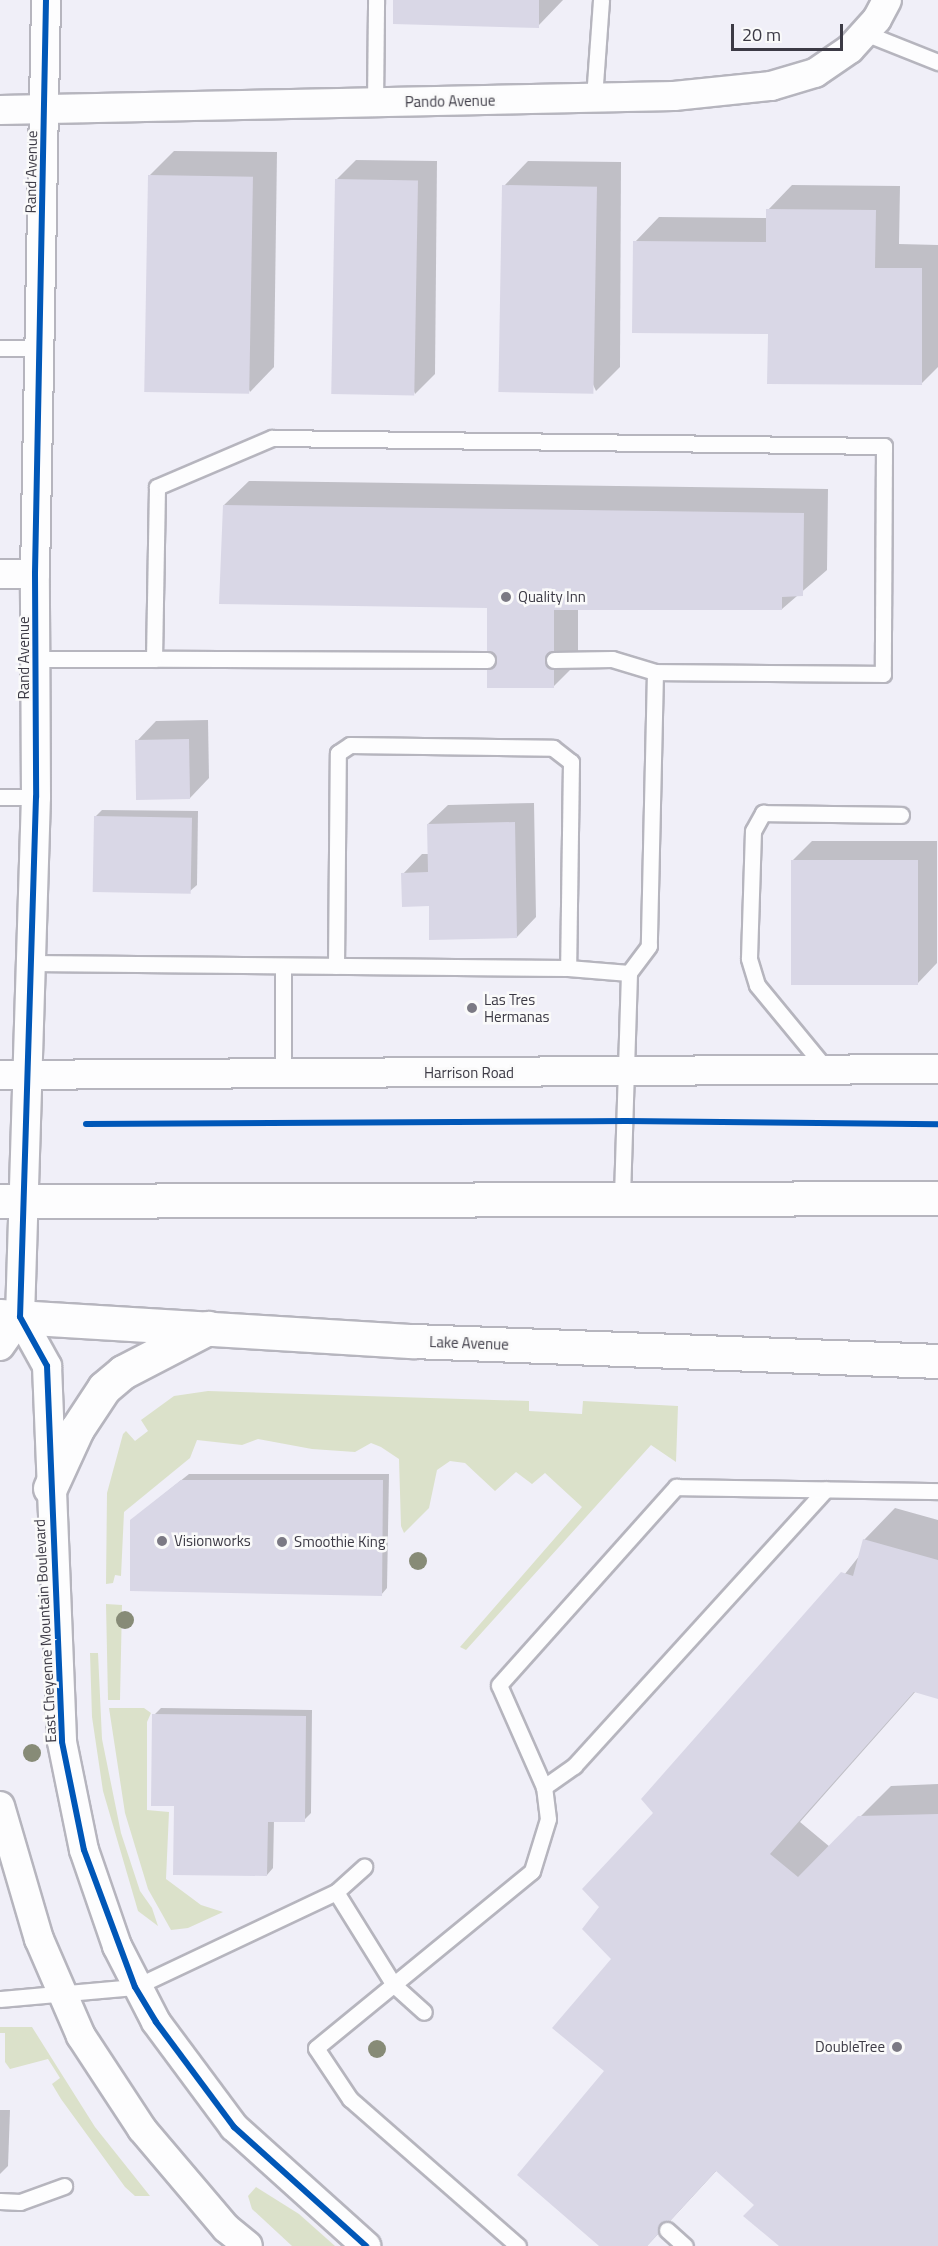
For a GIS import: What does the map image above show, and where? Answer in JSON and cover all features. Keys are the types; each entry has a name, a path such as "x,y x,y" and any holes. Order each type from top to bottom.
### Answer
{"main road":[{"path":"12,1201 938,1198"},
{"name":"Lake Avenue","path":"10,1316 413,1341 938,1361"},
{"path":"50,1488 77,1429 104,1388 123,1372 210,1327"}],"street":[{"name":"Rand Avenue","path":"10,1316 14,1075 31,963 36,797 35,574 46,0"},
{"name":"Pando Avenue","path":"0,110 674,96 771,86 815,73 850,49 876,17"},
{"path":"0,574 35,574"},
{"name":"Harrison Road","path":"14,1075 938,1069"},
{"path":"0,1346 10,1316"},
{"name":"East Cheyenne Mountain Boulevard","path":"10,1316 47,1366 50,1488 62,1742 84,1850 135,1987 234,2127 366,2246"},
{"path":"0,1806 17,1875 62,1994 81,2036 142,2129 226,2228 248,2246"}],"lane":[{"path":"375,103 376,0"},
{"path":"594,98 601,0"},
{"path":"876,17 938,62"},
{"path":"0,348 40,348"},
{"path":"154,659 157,487 272,438 884,446 883,674 655,672 612,659 554,660"},
{"path":"36,659 487,660"},
{"path":"622,1198 629,973 649,946 655,672"},
{"path":"336,966 338,753 350,745 553,748 571,762 568,968"},
{"path":"0,797 36,797"},
{"path":"827,1070 757,985 749,958 753,831 763,813 901,815"},
{"path":"31,963 568,968 629,973"},
{"path":"283,966 283,1074"},
{"path":"518,2246 350,2099 316,2048 532,1871 548,1819 544,1787 499,1685 675,1487 938,1491"},
{"path":"544,1787 574,1766 826,1489"},
{"path":"0,1999 135,1987 336,1892 364,1867"},
{"path":"336,1892 394,1985 424,2012"},
{"path":"0,2201 20,2202 64,2186"},
{"path":"667,2230 685,2246"}],"green space":[{"path":"208,1391 529,1401 529,1411 582,1414 583,1401 678,1406 676,1462 651,1445 466,1650 460,1647 582,1507 545,1473 532,1484 516,1472 495,1491 465,1463 450,1461 437,1470 429,1508 404,1533 401,1526 399,1459 381,1447 371,1443 355,1452 312,1449 258,1439 242,1445 197,1440 190,1458 124,1512 121,1576 115,1575 113,1583 106,1584 107,1493 123,1434 126,1431 135,1441 148,1431 141,1420 174,1396"},
{"path":"106,1604 122,1605 120,1700 108,1700"},
{"path":"90,1653 98,1653 102,1739 121,1833 140,1891 152,1908 158,1926 138,1911 103,1791 92,1717"},
{"path":"109,1708 144,1708 151,1713 147,1722 147,1810 169,1812 166,1879 201,1905 223,1912 188,1928 171,1930 148,1889 125,1813"},
{"path":"0,2027 32,2027 95,2127 150,2196 135,2196 125,2187 61,2099 52,2084 60,2078 48,2059 10,2069 5,2062 5,2033 0,2033"},
{"path":"256,2187 299,2214 335,2246 292,2246 252,2209 248,2196"}],"building":[{"path":"393,0 539,0 539,28 393,24"},
{"path":"148,175 253,177 249,394 144,392"},
{"path":"335,179 418,180 414,395 331,394"},
{"path":"502,185 597,187 593,394 498,392"},
{"path":"766,209 876,210 875,268 922,268 922,385 767,384 768,334 632,333 633,241 766,242"},
{"name":"Quality Inn","path":"223,505 804,513 803,596 782,597 782,610 554,610 554,688 487,688 487,608 219,604"},
{"path":"189,739 190,799 136,800 135,740"},
{"path":"94,816 192,818 191,894 93,892"},
{"path":"515,822 517,938 429,940 429,906 402,907 401,873 428,872 427,824"},
{"path":"791,860 918,860 918,985 791,985"},
{"path":"181,1480 383,1480 382,1596 130,1591 130,1520"},
{"path":"863,1539 938,1560 938,1699 914,1692 770,1854 798,1877 858,1816 938,1814 938,2246 779,2246 743,2216 754,2205 716,2171 647,2246 599,2246 517,2175 604,2071 552,2028 611,1959 582,1929 599,1907 582,1889 653,1813 641,1799 841,1572 853,1576"},
{"path":"152,1714 306,1716 305,1822 268,1822 267,1876 173,1875 174,1806 151,1806"}],"cycle path":[{"path":"46,0 35,574 36,797 20,1317 47,1366 62,1742 84,1850 135,1987 156,2022 234,2127 366,2246"},
{"path":"86,1124 626,1121 938,1124"}],"place":[{"name":"Quality Inn","path":"506,597"},
{"name":"Las Tres Hermanas","path":"472,1008"},
{"name":"Visionworks","path":"162,1541"},
{"name":"Smoothie King","path":"282,1542"},
{"name":"DoubleTree","path":"897,2047"}]}
